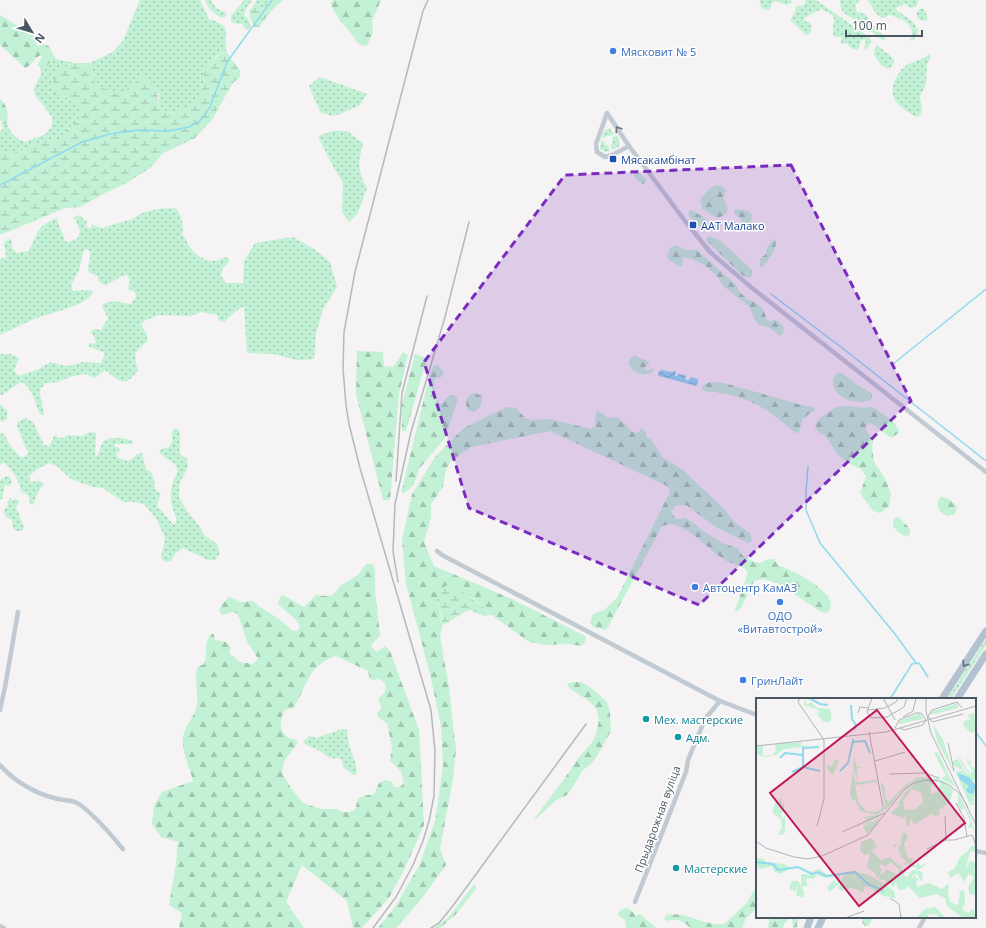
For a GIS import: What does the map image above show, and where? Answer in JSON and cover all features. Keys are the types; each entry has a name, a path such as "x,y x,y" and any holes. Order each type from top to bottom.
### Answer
{"main road":[{"path":"943,698 986,632"},
{"path":"957,698 986,654"},
{"path":"807,928 811,918"},
{"path":"818,928 823,918"}],"street":[{"path":"629,146 612,156 605,157 597,152 596,144 607,113 629,146 710,252 821,343 986,472"},
{"path":"437,551 720,701 756,715"},
{"path":"0,710 18,612"},
{"name":"Прыдарожная вуліца","path":"634,902 686,772 688,760 705,719 720,701"},
{"path":"0,764 21,782 40,794 55,799 75,802 101,824 123,849"},
{"path":"976,851 986,853"},
{"path":"919,928 924,918"},
{"path":"0,926 4,928"}],"highlighted area":[{"path":"791,165 911,401 699,605 469,508 424,362 565,175"}],"green space":[{"path":"140,0 200,0 209,19 222,25 226,30 226,51 216,56 203,71 204,83 200,95 189,107 173,113 162,111 159,104 159,93 135,82 125,92 120,94 111,93 95,83 90,63 113,52 123,41"},
{"path":"205,0 211,0 216,8 226,13 226,16 222,18 214,13 209,8"},
{"path":"244,0 252,0 244,15 250,23 250,28 248,30 244,28 243,24 233,23 231,21 231,16"},
{"path":"257,0 268,0 261,10 256,9 254,5"},
{"path":"268,0 283,0 272,10 259,27 254,27 249,11 254,5 256,9 261,10"},
{"path":"333,0 381,0 372,21 373,33 367,45 362,46 357,42 341,22 331,4"},
{"path":"759,0 791,0 792,3 786,5 776,1 772,3 770,9 766,10 762,8"},
{"path":"806,0 816,0 869,37 872,42 866,50 864,48 866,41 864,39 861,41 859,48 856,50 851,48 847,43 842,44 842,37 835,37 833,34 833,17 831,14 821,9 804,18 805,21 810,23 811,31 808,35 804,34 790,20 796,7 804,5"},
{"path":"840,0 860,0 855,6 857,12 865,14 871,23 885,37 885,40 882,40 869,29 844,13 841,9"},
{"path":"867,0 918,0 917,6 911,8 905,4 896,8 897,11 906,16 917,28 918,32 916,37 912,41 910,40 912,30 908,24 901,19 890,15 883,18 879,16"},
{"path":"920,9 924,9 928,18 926,21 920,20 917,17 917,12"},
{"path":"0,15 36,37 35,42 38,46 45,44 50,47 52,61 46,66 40,67 37,65 42,57 41,55 25,68 0,45"},
{"path":"878,46 894,60 893,65 889,69 881,65 874,55 875,47"},
{"path":"226,51 240,71 240,77 232,84 213,119 195,138 162,154 150,168 125,184 80,207 65,208 0,235 0,154 18,152 39,143 59,139 80,117 82,110 79,103 69,98 55,95 52,86 58,70 74,63 90,63 95,83 104,89 117,94 126,90 144,76 157,89 162,111 173,113 189,107 200,95 204,83 203,71 207,63"},
{"path":"52,53 56,59 74,63 58,70 55,95 69,98 79,103 82,110 80,117 59,139 39,143 18,152 0,154 0,132 3,128 1,122 4,124 7,123 13,135 25,142 46,134 52,126 52,117 35,95 34,88 41,74 40,67 46,66 52,61"},
{"path":"929,54 931,55 927,65 926,84 920,96 922,111 920,116 916,117 899,105 896,101 893,96 894,83 904,67 924,58"},
{"path":"320,77 367,94 360,105 340,114 331,116 320,112 309,86"},
{"path":"0,99 6,107 8,113 7,123 4,124 0,120"},
{"path":"609,128 614,133 605,138 602,137 604,131"},
{"path":"333,131 347,131 363,143 359,166 361,176 367,188 358,213 349,222 342,212 343,183 318,136"},
{"path":"616,135 620,144 617,148 612,150 612,138"},
{"path":"601,140 608,145 610,151 605,152 600,149"},
{"path":"637,171 647,180 644,184 636,178 634,172"},
{"path":"716,185 721,186 726,190 723,198 728,208 726,214 718,218 702,208 700,200 710,188"},
{"path":"176,208 182,221 182,234 190,248 196,254 203,259 212,261 225,257 229,259 229,262 222,269 221,276 226,283 243,283 244,261 255,243 293,237 314,249 330,262 337,287 323,309 316,334 314,359 296,360 273,354 247,353 244,306 224,322 218,320 218,315 201,312 190,316 159,315 144,321 141,325 147,334 147,342 139,348 135,357 138,370 126,381 115,378 105,370 95,378 86,374 72,376 58,382 46,383 40,389 44,415 40,414 31,392 21,382 2,395 0,394 0,354 10,354 19,358 14,370 18,376 37,370 51,362 70,366 82,362 101,363 105,353 88,346 89,343 96,344 94,336 90,332 94,329 101,330 108,318 102,306 108,302 131,304 136,297 135,292 128,289 130,280 127,275 122,276 106,285 100,283 97,276 88,272 90,251 86,249 83,253 79,270 71,286 73,291 93,291 85,301 34,319 0,335 0,259 6,257 4,243 8,239 12,240 12,248 17,253 28,251 40,228 57,218 65,241 69,242 78,238 80,231 74,217 79,215 87,222 86,226 90,229 92,225 102,228 132,219 144,212"},
{"path":"735,209 748,211 752,215 751,222 748,227 741,223 741,219 734,213"},
{"path":"691,210 705,218 709,227 707,230 698,225 688,214"},
{"path":"708,236 720,240 752,270 752,276 748,278 742,275 706,240"},
{"path":"775,239 776,246 772,254 763,267 760,267 760,259 766,254 771,241"},
{"path":"676,245 686,250 697,250 735,284 747,299 756,303 763,309 767,320 778,321 784,328 783,333 780,336 770,328 759,325 756,322 749,306 722,285 716,275 700,262 682,258 683,264 681,267 669,260 667,257 669,251"},
{"path":"357,351 383,352 384,366 393,367 403,352 408,355 399,394 390,500 383,500 356,394"},
{"path":"415,354 427,358 406,431 402,431 402,404"},
{"path":"635,356 650,362 644,368 646,370 648,371 652,368 654,370 651,373 637,373 628,363 630,359"},
{"path":"438,365 443,371 443,375 434,380 434,394 436,400 441,404 451,394 457,398 457,402 445,438 419,469 414,485 404,493 401,493 427,386 432,369 434,366"},
{"path":"840,372 862,388 872,393 872,399 861,402 848,400 837,393 834,388 833,381 835,375"},
{"path":"710,382 724,383 805,406 814,407 815,410 804,418 798,433 796,433 774,415 760,406 734,396 717,392 707,392 702,389 703,385"},
{"path":"475,393 482,396 482,399 480,406 474,412 468,410 466,402 468,397"},
{"path":"0,404 7,411 7,419 2,422 0,420"},
{"path":"850,406 862,408 873,407 894,422 900,432 891,438 871,423 866,425 866,431 873,440 872,448 874,462 886,480 891,494 889,507 880,513 873,511 860,493 866,477 861,469 850,464 837,454 826,436 818,432 815,426 819,419 836,407"},
{"path":"507,407 516,408 525,418 532,420 549,419 591,429 595,426 596,412 598,411 608,418 617,417 632,432 638,433 641,428 646,432 646,437 652,440 662,457 683,470 725,510 733,521 750,533 752,541 748,543 716,527 686,505 677,505 671,512 676,519 685,518 722,543 737,548 743,556 754,562 760,563 769,559 774,559 779,566 793,571 810,581 825,593 829,599 831,608 827,613 821,612 778,583 762,579 754,581 741,608 736,612 735,610 748,573 746,570 722,558 690,532 670,524 662,526 608,627 605,630 593,627 590,622 593,614 604,610 617,598 669,494 670,490 667,486 550,431 471,447 452,460 446,469 443,487 431,504 431,517 424,542 434,566 512,599 585,636 585,640 581,646 568,644 546,645 529,642 492,615 472,597 436,602 441,619 442,627 440,636 449,688 456,750 453,779 440,849 446,865 419,902 396,928 378,928 395,907 420,864 435,821 443,766 441,726 430,674 406,584 402,540 412,494 435,457 464,428"},
{"path":"25,418 33,422 44,445 49,446 55,435 59,438 63,438 68,435 82,436 91,432 96,433 95,457 97,456 104,441 108,439 121,438 133,441 133,444 115,444 114,446 120,449 120,451 116,454 118,458 129,461 142,453 146,469 151,472 154,480 155,489 161,494 157,506 174,525 177,521 171,502 171,493 177,470 176,466 159,451 169,447 172,442 172,432 176,428 180,432 180,454 187,459 188,467 180,482 179,497 204,535 217,544 220,553 215,560 208,560 183,548 176,553 171,561 165,562 161,558 165,538 157,520 145,505 136,502 123,502 103,488 93,487 71,479 57,466 49,463 39,468 29,476 31,482 40,481 44,484 38,492 33,505 30,504 29,497 21,492 13,472 4,462 0,465 0,433 4,434 9,444 20,457 25,457 28,453 17,426 18,422"},
{"path":"9,476 12,481 10,486 5,485 2,499 0,500 0,480"},
{"path":"940,497 947,498 956,505 957,507 955,514 948,516 940,511 938,503"},
{"path":"10,498 19,501 16,507 24,528 22,531 16,531 13,528 12,520 5,516 4,510 9,505 7,503"},
{"path":"896,517 900,518 910,529 910,534 906,537 897,531 893,526 893,520"},
{"path":"366,564 373,564 375,571 375,590 380,635 371,646 377,652 385,646 390,651 419,730 424,825 405,868 389,898 362,928 353,928 347,901 302,865 286,902 304,928 179,928 182,913 169,905 178,842 161,837 152,824 154,806 162,792 193,781 184,751 183,739 185,730 195,712 197,705 196,680 198,666 203,665 206,656 206,645 212,633 215,640 226,642 231,647 229,653 240,662 253,664 258,659 247,641 238,614 233,612 222,615 219,611 223,603 229,597 241,602 253,601 293,631 297,631 300,627 296,620 278,604 280,597 285,596 304,607 316,595 333,595 340,586 358,575","holes":["335,656 368,671 370,679 379,679 384,682 386,688 384,693 378,699 382,707 377,714 379,718 387,723 392,747 390,761 400,770 404,782 401,786 397,787 394,787 392,782 386,780 379,783 374,794 358,798 355,810 342,812 337,809 321,809 303,803 291,788 282,773 284,761 298,743 297,740 290,738 285,734 281,728 281,724 285,710 293,708 309,678 318,666"]},
{"path":"447,585 465,594 492,615 484,616 470,610 442,625 442,617 436,602 438,591"},
{"path":"986,639 986,645 952,698 948,698"},
{"path":"581,682 593,689 607,702 610,713 611,731 597,756 591,764 583,770 567,795 556,800 536,819 534,819 593,741 597,730 599,721 596,709 588,700 569,688 567,684"},
{"path":"342,729 347,730 349,744 357,769 357,773 354,775 343,767 341,759 326,756 303,742 309,736 316,738"},
{"path":"474,884 476,889 456,914 440,928 434,928 448,918"},
{"path":"756,887 756,909 746,918 742,928 690,928 680,921 667,921 664,919 666,915 674,914 708,923 724,924 747,903"},
{"path":"627,908 636,916 640,914 656,928 626,928 625,920 618,915 618,913 622,909"},
{"path":"770,918 789,918 784,924 783,928 768,928"},
{"path":"791,918 799,918 797,928 793,928"},
{"path":"862,918 873,918 868,926 865,926 862,922"}],"water":[{"path":"662,370 671,372 675,371 675,376 678,374 685,375 686,380 689,380 691,377 698,379 698,383 696,386 659,376 659,371"}],"waterway":[{"path":"0,185 82,142 110,134 138,130 168,131 189,127 200,121 210,107 227,62 272,0"},
{"path":"893,364 986,289"},
{"path":"771,294 986,461"},
{"path":"808,467 806,510 820,543 895,634 916,663"},
{"path":"891,698 912,664 919,663 928,677"},
{"path":"976,732 986,746"}],"railway":[{"path":"373,928 396,897 413,865 423,841 434,796 435,751 431,710 360,468 349,424 343,369 344,332 355,272 423,11 428,0"},
{"path":"398,582 393,551 395,504 411,432 445,317 469,222"},
{"path":"396,481 402,393 427,296"},
{"path":"431,928 439,923 452,907 586,724"}],"place":[{"name":"Мясковит № 5","path":"613,51"},
{"name":"Мясакамбінат","path":"613,159"},
{"name":"ААТ Малако","path":"693,225"},
{"name":"Автоцентр КамАЗ","path":"695,587"},
{"name":"ОДО «Витавтострой»","path":"780,602"},
{"name":"ГринЛайт","path":"743,680"},
{"name":"Мех. мастерские","path":"646,719"},
{"name":"Адм.","path":"678,737"},
{"name":"Мастерские","path":"676,868"}]}
